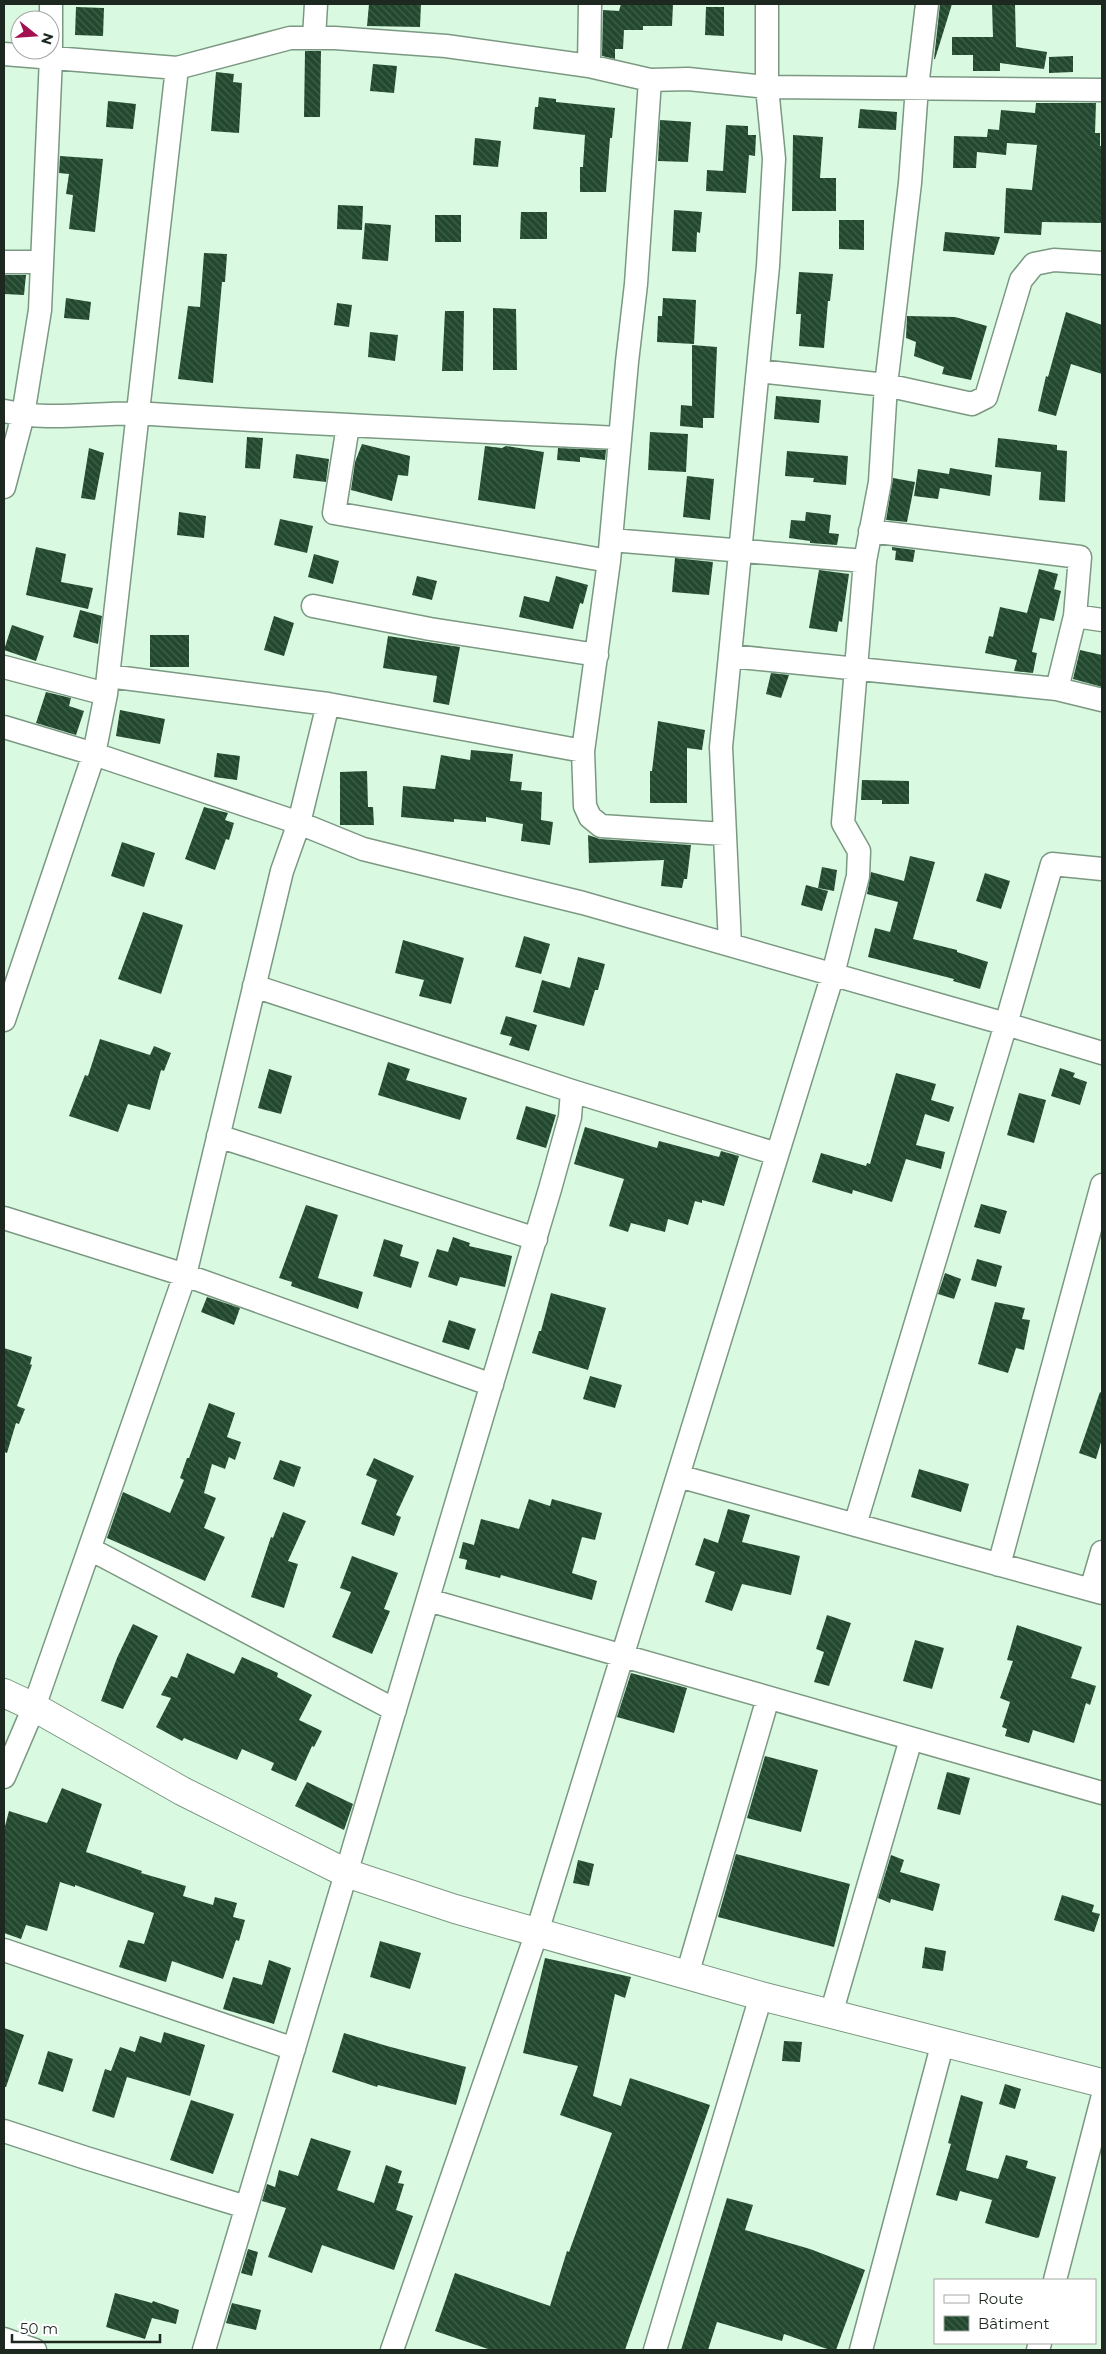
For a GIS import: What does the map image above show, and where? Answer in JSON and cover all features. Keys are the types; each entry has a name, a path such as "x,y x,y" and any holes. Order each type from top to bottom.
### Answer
{"street":[{"path":"314,38 316,4"},
{"path":"589,66 590,4"},
{"path":"730,945 721,747 768,266 774,159 767,87 767,4"},
{"path":"392,2350 537,1932 833,974 858,876 859,851 843,823 865,562 880,482 886,385 910,183 917,87 927,4"},
{"path":"60,58 177,68 290,38 314,38 390,41 446,46 589,66 650,80 688,79 767,87 1102,90"},
{"path":"4,486 13,413 40,310 40,262 52,60"},
{"path":"4,1020 94,754 107,685 177,68"},
{"path":"650,80 636,284 610,550 583,751 584,806 590,817 601,826 724,834"},
{"path":"758,371 886,385 972,404 986,396 1021,280 1034,264 1054,260 1102,263"},
{"path":"4,262 40,262"},
{"path":"13,413 138,413 348,426 620,438"},
{"path":"348,426 334,513 610,550 740,551 865,562"},
{"path":"870,531 1080,558 1075,616 1057,689"},
{"path":"313,606 430,629 597,655"},
{"path":"1075,616 1102,620"},
{"path":"730,656 1057,689 1102,700"},
{"path":"4,666 107,685 328,704 583,751"},
{"path":"4,1777 34,1707 185,1275 282,872 299,823 328,704"},
{"path":"4,727 94,754 299,823 363,849 583,903 1102,1053"},
{"path":"855,1525 1006,1024 1052,864 1102,869"},
{"path":"254,986 572,1091 777,1154"},
{"path":"204,2350 536,1239 565,1138 572,1091"},
{"path":"218,1136 536,1239"},
{"path":"999,1565 1102,1185"},
{"path":"4,1218 185,1275 492,1384"},
{"path":"678,1476 1097,1592 1102,1552"},
{"path":"90,1549 395,1710"},
{"path":"428,1600 1102,1793"},
{"path":"4,1693 34,1707 182,1791 346,1873 455,1909 761,1996 1102,2083"},
{"path":"687,1975 768,1698"},
{"path":"831,2014 912,1739"},
{"path":"4,1950 294,2049"},
{"path":"655,2350 761,1996"},
{"path":"861,2350 943,2042"},
{"path":"1055,2279 1102,2099"},
{"path":"4,2131 246,2207"},
{"path":"4,2339 35,2350"}],"building":[{"path":"369,4 421,4 420,27 367,26"},
{"path":"621,4 673,4 672,26 643,26 643,30 624,30 623,49 615,49 615,59 602,56 603,10 619,11"},
{"path":"940,4 952,4 934,59"},
{"path":"992,4 1015,4 1016,47 1047,52 1044,69 1000,63 1000,71 973,71 973,55 952,55 952,37 993,37"},
{"path":"76,7 104,8 103,36 75,35"},
{"path":"706,7 724,7 724,36 705,35"},
{"path":"305,51 321,51 320,117 304,117"},
{"path":"1073,56 1073,72 1049,73 1049,57"},
{"path":"373,64 397,66 394,93 370,91"},
{"path":"216,72 234,74 233,82 242,83 239,133 211,131"},
{"path":"539,97 556,99 556,102 615,108 612,138 610,138 606,192 580,192 580,167 583,167 585,135 533,129 535,107 538,107"},
{"path":"108,101 136,104 133,129 106,127"},
{"path":"1036,103 1096,103 1095,133 1100,133 1100,146 1102,146 1102,223 1042,222 1041,235 1004,233 1006,188 1032,190 1037,145 1007,143 1006,155 977,152 976,168 953,168 954,136 987,137 988,129 999,130 1001,110 1035,113"},
{"path":"860,109 897,112 896,130 858,128"},
{"path":"660,120 691,122 688,162 658,161"},
{"path":"726,125 748,126 748,135 756,135 755,156 749,155 746,193 706,191 707,170 723,171"},
{"path":"793,135 823,137 820,178 836,178 836,211 792,211"},
{"path":"475,138 501,141 498,167 473,165"},
{"path":"60,156 103,159 95,232 69,229 73,195 66,194 69,174 59,173"},
{"path":"338,205 363,206 362,230 337,229"},
{"path":"674,210 702,212 700,233 697,232 696,252 672,251"},
{"path":"521,212 547,212 547,239 520,239"},
{"path":"435,215 461,215 461,242 435,242"},
{"path":"839,220 864,220 864,250 839,249"},
{"path":"365,223 391,225 388,261 362,259"},
{"path":"945,232 1000,237 994,255 943,251"},
{"path":"204,253 227,254 225,282 222,282 213,383 178,379 188,306 200,307"},
{"path":"799,272 833,274 830,301 828,301 824,348 799,346 801,314 796,314"},
{"path":"4,275 26,275 24,295 4,294"},
{"path":"66,298 91,302 89,320 64,318"},
{"path":"663,298 696,300 694,344 657,342 658,316 662,316"},
{"path":"337,303 352,305 349,327 334,325"},
{"path":"493,308 516,309 517,370 493,370"},
{"path":"445,311 464,311 463,371 442,371"},
{"path":"1066,312 1102,325 1102,374 1071,364 1056,416 1038,411 1046,376 1048,377"},
{"path":"907,316 955,317 987,326 971,380 942,374 944,367 914,356 916,342 906,338"},
{"path":"370,332 398,335 395,361 368,357"},
{"path":"692,345 717,347 714,418 703,418 703,428 680,426 681,405 692,406"},
{"path":"776,396 821,400 819,423 774,419"},
{"path":"650,432 688,434 686,472 648,470"},
{"path":"247,437 263,438 260,469 245,468"},
{"path":"998,438 1057,445 1057,450 1067,451 1065,502 1039,500 1041,472 995,467"},
{"path":"362,444 410,456 408,476 398,475 392,501 351,490 355,462"},
{"path":"485,446 502,448 506,446 544,452 535,509 478,500"},
{"path":"89,448 104,453 95,500 81,498"},
{"path":"558,448 606,450 605,460 580,457 580,462 557,460"},
{"path":"787,451 848,456 846,485 813,482 814,478 785,476"},
{"path":"296,454 329,459 326,482 293,478"},
{"path":"950,468 992,475 990,496 940,488 938,499 914,496 918,469 949,474"},
{"path":"687,476 714,479 710,520 683,517"},
{"path":"893,478 915,482 907,522 886,520"},
{"path":"179,512 206,516 204,538 177,535"},
{"path":"806,512 831,515 829,533 839,534 837,545 810,543 810,541 789,538 791,520 805,521"},
{"path":"280,519 313,526 307,553 274,545"},
{"path":"36,547 66,554 61,582 93,588 88,609 26,595"},
{"path":"892,547 915,550 913,562 895,560 896,551 892,550"},
{"path":"314,554 339,561 333,584 308,577"},
{"path":"675,558 713,562 709,595 672,592"},
{"path":"1039,569 1058,574 1054,589 1061,591 1054,621 1040,618 1032,652 1037,653 1033,673 1014,671 1017,660 985,653 989,636 993,637 1000,607 1027,613"},
{"path":"819,570 849,574 842,622 839,621 837,632 809,628"},
{"path":"417,576 437,581 432,600 412,595"},
{"path":"556,576 588,585 583,604 580,603 573,629 519,617 524,596 549,602"},
{"path":"80,610 102,616 98,644 73,637"},
{"path":"274,616 294,623 284,656 264,650"},
{"path":"12,625 44,636 36,661 4,650"},
{"path":"150,635 189,635 189,667 150,667"},
{"path":"388,636 460,647 449,705 433,702 437,676 383,668"},
{"path":"1080,650 1102,655 1102,687 1073,679"},
{"path":"771,673 789,675 781,698 766,694"},
{"path":"46,692 71,698 69,706 84,711 76,735 36,723"},
{"path":"120,710 165,719 160,744 116,736"},
{"path":"658,721 705,730 702,750 687,748 687,803 650,803 650,771 652,771"},
{"path":"471,750 513,754 510,781 522,782 521,790 542,792 541,820 553,822 550,845 521,841 523,824 486,817 486,822 454,819 454,822 401,817 403,786 435,789 441,755 470,760"},
{"path":"217,753 240,756 237,780 214,777"},
{"path":"367,771 368,807 373,807 374,825 340,825 340,772"},
{"path":"862,780 909,781 909,804 882,804 882,800 861,800"},
{"path":"204,807 228,813 225,820 234,823 229,840 226,839 215,870 185,859"},
{"path":"588,835 600,839 691,845 687,879 684,879 682,888 661,886 664,860 589,863"},
{"path":"122,842 155,853 144,887 111,876"},
{"path":"910,856 935,862 913,939 957,950 957,952 988,962 980,989 953,981 954,979 868,957 875,928 890,932 898,902 867,894 871,872 904,881"},
{"path":"822,867 837,870 834,891 818,888"},
{"path":"985,873 1010,881 1001,909 976,901"},
{"path":"806,885 828,891 822,911 801,905"},
{"path":"143,912 183,925 161,994 118,979"},
{"path":"524,936 550,944 541,974 515,967"},
{"path":"403,940 464,958 451,1004 419,996 424,980 395,973"},
{"path":"578,957 605,964 598,990 595,990 584,1026 533,1012 542,980 570,988"},
{"path":"506,1016 537,1025 529,1051 509,1045 512,1037 500,1034"},
{"path":"100,1039 150,1055 154,1046 171,1053 164,1071 161,1070 150,1110 128,1104 118,1132 69,1116 85,1075 88,1076"},
{"path":"388,1062 410,1069 406,1080 467,1098 460,1120 378,1095"},
{"path":"1060,1068 1075,1073 1073,1077 1087,1082 1080,1105 1051,1096"},
{"path":"269,1069 292,1076 281,1114 258,1108"},
{"path":"896,1073 936,1084 931,1100 954,1107 949,1122 925,1114 916,1145 945,1152 941,1169 906,1159 892,1202 853,1190 852,1194 812,1182 821,1153 866,1166 867,1163 870,1164"},
{"path":"1019,1093 1046,1100 1034,1143 1007,1135"},
{"path":"526,1106 556,1115 546,1148 516,1139"},
{"path":"585,1127 657,1148 659,1141 719,1157 721,1151 739,1156 724,1206 702,1200 702,1203 695,1201 688,1225 668,1219 665,1232 631,1223 628,1232 609,1226 624,1179 574,1164"},
{"path":"981,1204 1007,1211 1000,1234 974,1227"},
{"path":"306,1205 338,1215 318,1278 363,1292 358,1309 291,1286 292,1282 279,1278"},
{"path":"453,1237 470,1243 469,1246 512,1256 505,1287 460,1277 457,1286 428,1277 437,1249 448,1252"},
{"path":"384,1239 403,1245 400,1256 419,1262 411,1288 373,1276"},
{"path":"977,1259 1002,1266 996,1287 971,1280"},
{"path":"945,1273 961,1279 954,1299 938,1294"},
{"path":"551,1293 606,1308 588,1370 532,1353 539,1331 541,1331"},
{"path":"207,1297 240,1308 234,1325 201,1312"},
{"path":"995,1302 1025,1308 1022,1319 1030,1320 1024,1350 1016,1348 1008,1373 978,1364"},
{"path":"449,1320 476,1329 469,1350 442,1342"},
{"path":"4,1348 32,1357 30,1364 32,1365 17,1406 25,1409 19,1424 16,1423 7,1453 4,1452"},
{"path":"590,1376 622,1385 615,1408 583,1399"},
{"path":"1100,1392 1102,1393 1102,1439 1096,1459 1079,1453"},
{"path":"209,1403 235,1413 227,1437 241,1442 235,1460 229,1457 225,1469 212,1464 204,1493 216,1498 204,1528 225,1537 205,1581 107,1538 123,1492 170,1513 184,1480 180,1478 187,1458 189,1458"},
{"path":"374,1458 414,1476 396,1515 401,1517 394,1536 361,1524 377,1480 366,1475"},
{"path":"280,1460 301,1467 294,1487 273,1479"},
{"path":"919,1469 969,1484 961,1512 911,1497"},
{"path":"529,1499 550,1506 552,1499 602,1513 595,1540 582,1537 572,1573 597,1581 592,1600 501,1575 500,1578 465,1569 467,1560 459,1558 463,1542 474,1545 481,1519 519,1529"},
{"path":"728,1509 750,1515 742,1542 800,1556 791,1595 742,1584 732,1611 705,1602 715,1572 695,1565 704,1538 718,1543"},
{"path":"283,1512 306,1521 288,1561 298,1564 284,1608 251,1597 271,1537 273,1538"},
{"path":"352,1556 398,1573 384,1609 390,1611 372,1654 332,1637 351,1592 340,1588"},
{"path":"827,1615 851,1623 829,1686 814,1682 824,1652 816,1649"},
{"path":"133,1624 158,1636 123,1709 101,1701 117,1658"},
{"path":"1017,1625 1082,1647 1071,1678 1096,1686 1090,1705 1086,1703 1074,1743 1033,1730 1029,1743 1005,1736 1007,1729 1002,1727 1010,1702 1000,1698 1013,1661 1007,1660"},
{"path":"915,1640 944,1648 932,1689 903,1681"},
{"path":"187,1653 234,1674 242,1657 278,1673 277,1677 312,1695 299,1720 322,1731 314,1747 312,1746 296,1781 271,1770 274,1763 242,1749 237,1760 184,1738 182,1741 156,1727 171,1698 161,1695 171,1676 177,1678"},
{"path":"631,1673 687,1688 674,1733 617,1717"},
{"path":"765,1756 818,1770 801,1832 747,1818"},
{"path":"947,1772 970,1778 960,1815 937,1809"},
{"path":"307,1782 353,1804 344,1830 295,1806"},
{"path":"62,1788 102,1804 86,1852 142,1871 141,1873 186,1886 183,1896 213,1905 215,1897 237,1903 233,1917 245,1920 239,1941 236,1940 223,1979 172,1961 166,1982 119,1967 128,1940 144,1944 154,1913 75,1885 75,1887 60,1882 47,1931 26,1925 21,1939 4,1933 4,1830 9,1811 47,1823"},
{"path":"736,1854 850,1884 834,1947 718,1917"},
{"path":"891,1855 904,1860 900,1872 940,1884 933,1911 891,1899 890,1903 878,1898"},
{"path":"578,1860 594,1864 589,1886 573,1883"},
{"path":"1062,1895 1094,1905 1092,1912 1100,1914 1094,1932 1054,1920"},
{"path":"380,1941 421,1953 410,1989 370,1977"},
{"path":"925,1947 946,1951 943,1971 922,1968"},
{"path":"545,1958 631,1977 625,1998 615,1994 593,2096 621,2106 630,2078 710,2105 625,2350 491,2350 435,2331 455,2273 550,2306 567,2251 569,2252 612,2133 560,2115 578,2066 523,2053"},
{"path":"269,1960 291,1968 274,2024 223,2009 233,1977 262,1985"},
{"path":"4,2028 24,2035 6,2087 4,2087"},
{"path":"164,2032 205,2045 190,2096 127,2077 114,2118 92,2111 105,2069 111,2071 120,2047 135,2052 140,2036 161,2043"},
{"path":"344,2033 466,2067 456,2105 378,2085 377,2087 332,2072"},
{"path":"784,2041 802,2042 800,2062 782,2061"},
{"path":"48,2051 73,2059 63,2092 38,2084"},
{"path":"1005,2084 1021,2089 1015,2109 999,2104"},
{"path":"961,2095 983,2102 966,2170 998,2179 1006,2155 1028,2161 1026,2168 1056,2177 1039,2237 985,2223 992,2200 960,2191 957,2201 936,2195 951,2144 948,2143"},
{"path":"191,2100 234,2114 213,2174 170,2160"},
{"path":"311,2138 351,2151 337,2190 374,2203 386,2165 402,2171 398,2183 404,2184 396,2210 413,2216 394,2270 322,2245 312,2273 268,2257 286,2208 262,2201 267,2184 275,2187 279,2170 298,2176"},
{"path":"727,2198 753,2205 745,2230 810,2249 865,2270 836,2350 830,2350 784,2334 782,2341 717,2322 708,2350 681,2350"},
{"path":"248,2249 258,2252 252,2276 241,2273"},
{"path":"115,2293 152,2303 153,2301 179,2310 176,2324 152,2318 145,2339 106,2327"},
{"path":"232,2303 261,2310 256,2330 226,2323"}]}
